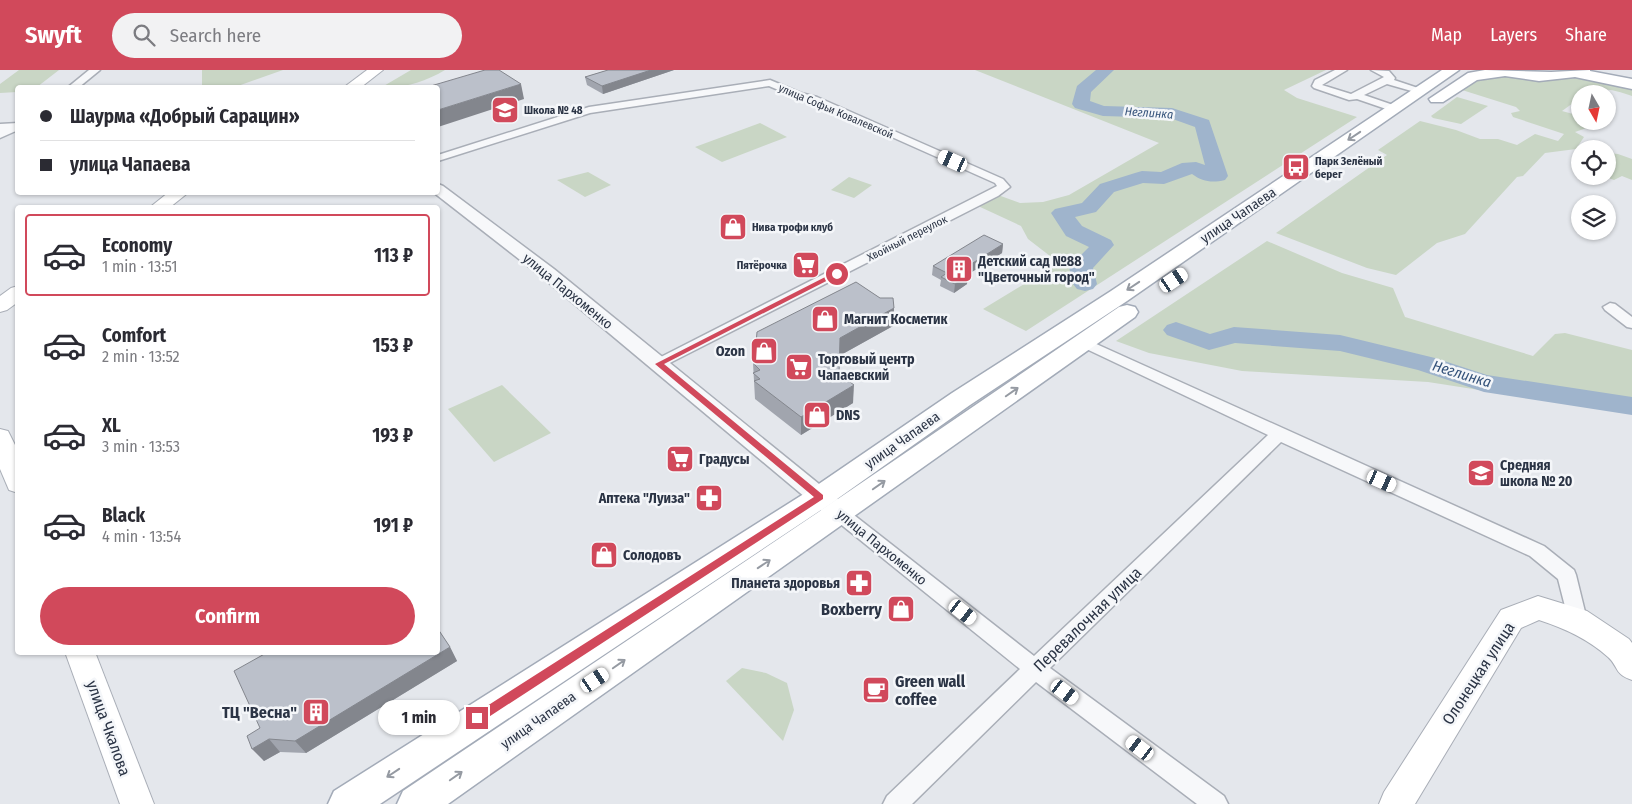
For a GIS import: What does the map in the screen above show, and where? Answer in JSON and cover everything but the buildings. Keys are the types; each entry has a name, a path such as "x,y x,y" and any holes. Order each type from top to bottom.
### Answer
{"main road":[{"path":"354,85 376,70"},
{"name":"улица Чапаева","path":"416,804 830,505 962,399 1119,296 1452,70"},
{"path":"1619,70 1632,74"},
{"name":"улица Чапаева","path":"347,804 830,505 1083,342 1449,90 1473,76 1500,71 1539,75 1579,72 1632,84"},
{"path":"162,205 177,195"},
{"path":"0,306 15,294"},
{"path":"0,437 15,476"},
{"name":"Олонецкая улица","path":"1396,804 1511,619 1538,608 1577,620 1626,658"},
{"name":"улица Чкалова","path":"81,655 137,804"}],"street":[{"path":"75,85 95,70"},
{"path":"1342,70 1318,82 1317,86 1352,98 1390,78 1386,73 1376,70"},
{"path":"1385,80 1422,91"},
{"name":"улица Софьи Ковалевской","path":"440,157 589,110 770,83 814,99 960,164"},
{"path":"1356,96 1395,109"},
{"name":"Хвойный переулок","path":"658,364 994,194 1004,187 1000,181 960,164"},
{"name":"улица Пархоменко","path":"440,191 548,273 830,505 1035,669 1216,804"},
{"path":"1610,307 1632,324"},
{"path":"1083,342 1279,434 1537,551 1567,575 1577,620"},
{"name":"Перевалочная улица","path":"895,804 1279,434"}],"green space":[{"path":"19,70 59,70 40,85 15,85 15,92 0,93 0,84"},
{"path":"202,70 283,70 241,85 202,85"},
{"path":"411,70 445,70 415,83 385,85"},
{"path":"975,70 1326,70 1284,90 1297,98 1357,117 1026,331 983,309 1059,263 1028,239 1021,226 978,206 998,195 1020,203 1043,202 1069,195 1159,143"},
{"path":"1500,75 1551,79 1580,78 1632,88 1632,96 1616,92 1616,85 1571,85 1571,104 1562,111 1571,114 1571,130 1581,130 1575,132 1584,137 1582,140 1571,140 1571,150 1545,153 1523,176 1517,177 1465,234 1437,243 1396,275 1367,268 1276,233 1387,155 1378,150 1420,121 1456,130 1480,139 1498,139 1517,145 1535,134 1558,141 1564,134 1513,117 1511,113 1520,111 1516,107 1462,90 1478,80"},
{"path":"1457,97 1488,106 1461,124 1431,116"},
{"path":"760,123 787,137 722,162 695,147"},
{"path":"1616,154 1632,159 1632,180 1622,176 1616,179"},
{"path":"588,172 611,185 585,197 557,180"},
{"path":"849,177 872,185 854,198 831,190"},
{"path":"1267,241 1342,273 1393,288 1405,317 1533,356 1555,334 1565,333 1632,350 1632,414 1428,382 1242,371 1149,353 1116,341"},
{"path":"502,385 551,433 494,462 448,409"},
{"path":"742,668 766,673 787,683 794,710 783,741 726,681"}],"waterway":[{"name":"Неглинка","path":"1085,284 1081,267 1103,245 1074,231 1062,213 1089,208 1107,188 1142,177 1164,178 1182,169 1196,168 1207,176 1218,176 1203,124 1172,113 1103,111 1081,104 1083,90 1106,70"},
{"name":"Неглинка","path":"1176,330 1209,342 1234,335 1340,343 1426,364 1484,383 1632,406"}],"place":[{"name":"Школа № 48","path":"505,110"},
{"name":"Парк Зелёный берег","path":"1296,167"},
{"name":"Нива трофи клуб","path":"733,227"},
{"name":"Пятёрочка","path":"806,265"},
{"name":"Детский сад №88 \"Цветочный город\"","path":"959,269"},
{"name":"Магнит Косметик","path":"825,319"},
{"name":"Ozon","path":"764,351"},
{"name":"Торговый центр Чапаевский","path":"799,367"},
{"name":"DNS","path":"817,415"},
{"name":"Градусы","path":"680,459"},
{"name":"Средняя школа № 20","path":"1481,473"},
{"name":"Аптека \"Луиза\"","path":"709,498"},
{"name":"Солодовъ","path":"604,555"},
{"name":"Планета здоровья","path":"859,583"},
{"name":"Boxberry","path":"901,609"},
{"name":"Green wall coffee","path":"876,690"},
{"name":"ТЦ \"Весна\"","path":"316,712"}],"route":[{"path":"477,718 820,497 658,364 837,274"}]}
